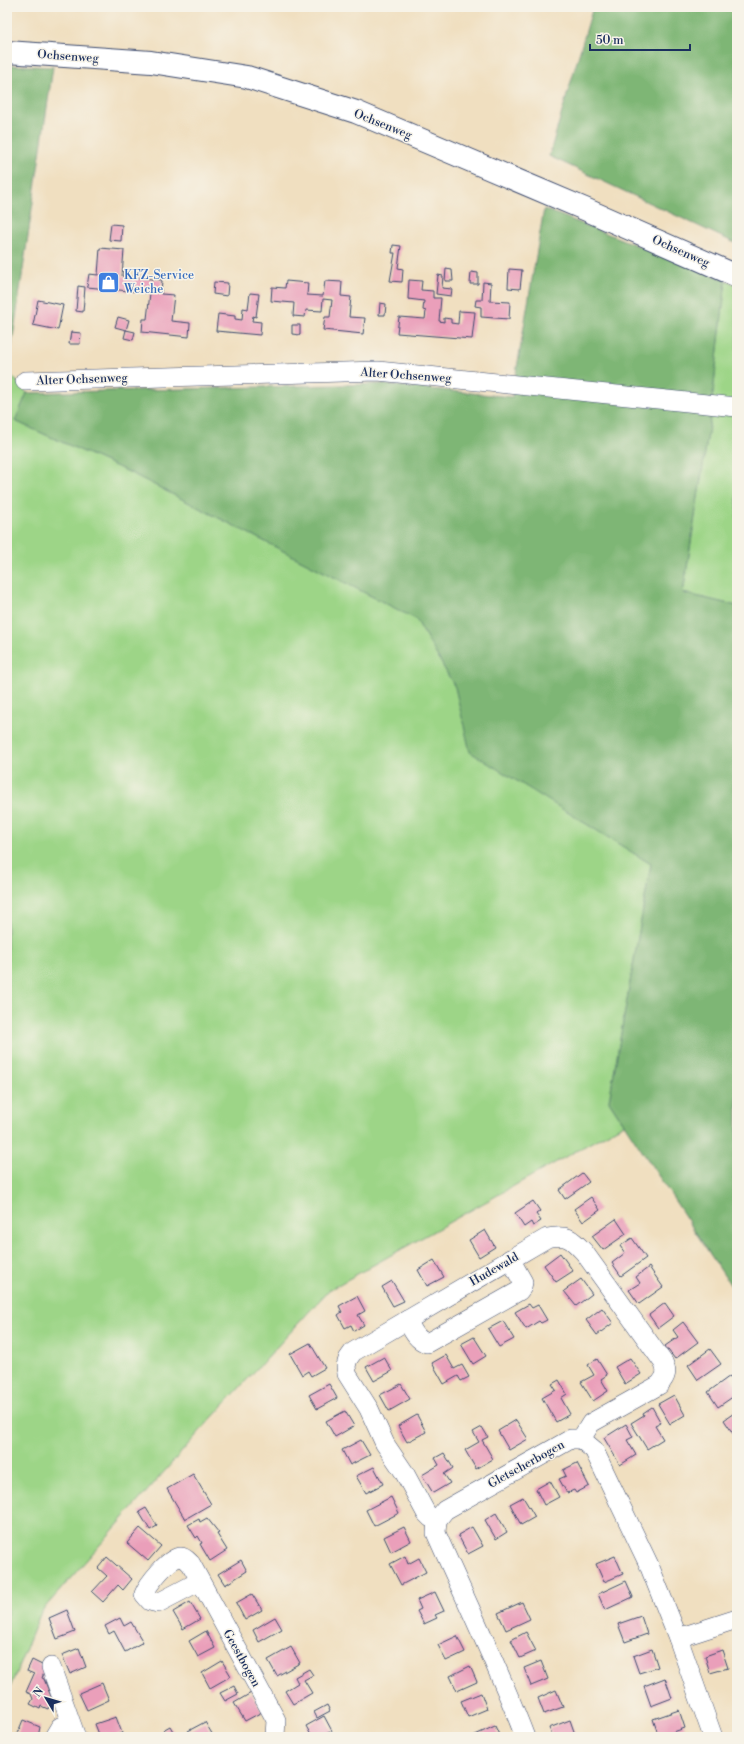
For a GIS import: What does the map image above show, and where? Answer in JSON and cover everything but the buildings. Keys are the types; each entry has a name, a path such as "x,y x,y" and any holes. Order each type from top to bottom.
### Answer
{"main road":[{"name":"Ochsenweg","path":"7,52 151,62 246,77 356,112 587,210 737,276"}],"street":[{"name":"Alter Ochsenweg","path":"25,381 378,371 737,407"},
{"name":"Hudewald","path":"437,1520 431,1518 420,1505 404,1472 385,1444 369,1409 347,1374 346,1366 348,1358 353,1352 510,1259 547,1238 559,1235 574,1241 584,1252 666,1369 666,1374 659,1385 591,1423 581,1439"},
{"path":"407,1320 417,1337 422,1342 427,1343 519,1292 523,1282 510,1259"},
{"name":"Gletscherbogen","path":"437,1520 445,1510 572,1439 581,1439"},
{"path":"581,1439 594,1450 649,1565 678,1638 713,1737"},
{"path":"437,1520 436,1533 472,1615 505,1684 525,1737"},
{"name":"Geestbogen","path":"200,1581 276,1720 272,1737"},
{"path":"678,1638 737,1619"},
{"path":"50,1667 73,1730"},
{"path":"54,1737 60,1727 73,1730"}],"green space":[{"path":"593,7 737,7 737,244 549,156"},
{"path":"7,65 53,67 8,371 7,370"},
{"path":"544,209 726,280 709,427 683,593 737,606 737,1295 609,1101 651,864 470,752 455,687 416,619 131,473 15,421 27,393 379,384 512,397"},
{"path":"726,280 737,285 737,606 683,593 709,427"},
{"path":"7,370 27,393 15,421 131,473 416,619 455,687 471,752 651,864 609,1101 624,1124 329,1290 200,1431 41,1612 7,1695"}],"place":[{"name":"KFZ-Service Weiche","path":"108,282"}]}
